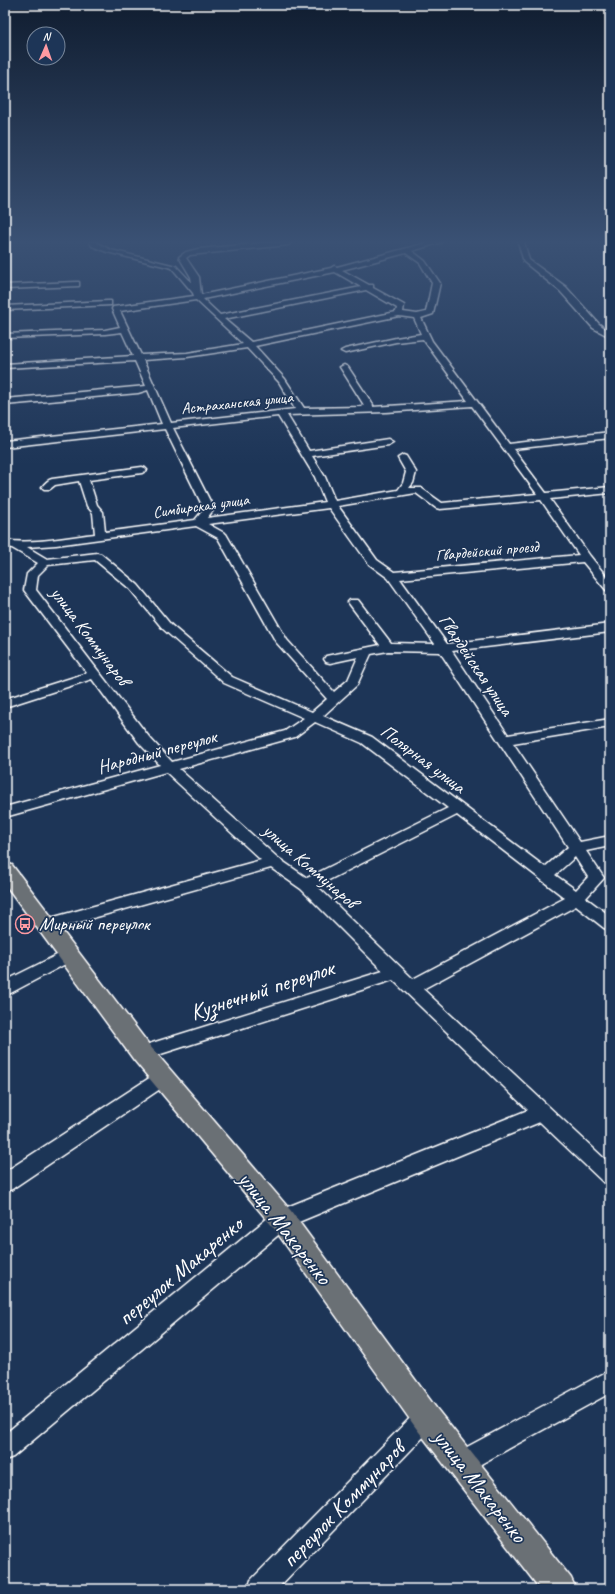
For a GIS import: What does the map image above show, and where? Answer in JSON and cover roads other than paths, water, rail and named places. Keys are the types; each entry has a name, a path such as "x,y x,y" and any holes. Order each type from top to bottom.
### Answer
{"main road":[{"name":"улица Макаренко","path":"5,870 142,1053 282,1219 426,1418 560,1589"}],"street":[{"path":"118,316 125,329 136,357 168,426 209,509 198,523 222,536 282,642 334,698"},
{"path":"218,318 226,316"},
{"path":"5,366 187,354 248,345 387,316"},
{"path":"417,316 426,336 544,497 586,558 610,588"},
{"path":"587,316 596,326 610,334"},
{"path":"218,318 248,345 282,381 301,411"},
{"path":"5,336 104,332 125,329"},
{"path":"344,351 396,340 426,336"},
{"path":"344,367 369,405 364,410"},
{"path":"5,402 150,387"},
{"name":"Астраханская улица","path":"5,444 301,411 364,410 474,403"},
{"name":"Гвардейская улица","path":"281,413 320,477 331,504 373,562 392,576 444,648 596,878 576,898"},
{"path":"507,447 610,435"},
{"path":"306,454 388,442"},
{"path":"401,493 408,483 411,472 403,458"},
{"path":"47,487 52,482 142,470"},
{"path":"83,478 92,506 98,512 100,536"},
{"name":"Симбирская улица","path":"8,545 56,542 198,523 418,490 440,506 610,490"},
{"name":"улица Коммунаров","path":"8,545 45,562 97,556 134,586 166,627 196,653"},
{"name":"Гвардейский проезд","path":"392,576 586,558"},
{"name":"улица Коммунаров","path":"45,562 33,574 30,590 144,740 170,768 273,862 306,885 411,988 610,1176"},
{"path":"354,602 388,647"},
{"path":"330,659 388,647 444,648 610,628"},
{"name":"Народный переулок","path":"5,812 290,734 314,717 353,682 366,652"},
{"name":"Полярная улица","path":"196,653 228,680 367,740 610,924"},
{"path":"5,703 94,674"},
{"path":"504,740 610,723"},
{"path":"306,885 458,809"},
{"path":"545,875 576,848 610,841"},
{"path":"47,926 273,862"},
{"path":"411,988 576,898"},
{"path":"5,989 69,954"},
{"name":"Кузнечный переулок","path":"142,1053 396,973"},
{"path":"5,1183 163,1078"},
{"name":"переулок Макаренко","path":"5,1449 282,1219 542,1113"},
{"path":"462,1462 610,1381"},
{"name":"переулок Коммунаров","path":"260,1589 426,1418"}],"place":[{"name":"Мирный переулок","path":"25,924"}]}
